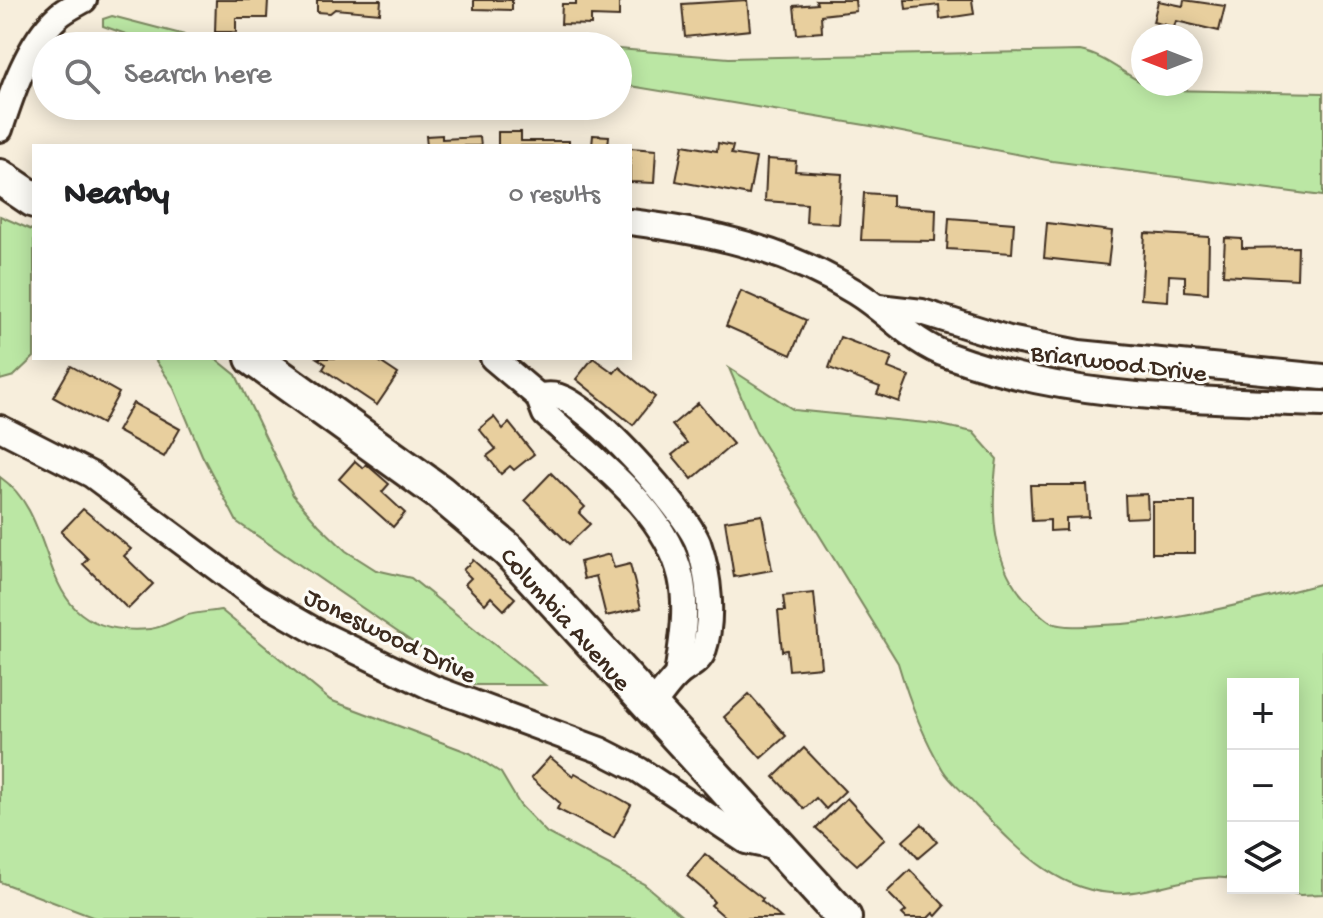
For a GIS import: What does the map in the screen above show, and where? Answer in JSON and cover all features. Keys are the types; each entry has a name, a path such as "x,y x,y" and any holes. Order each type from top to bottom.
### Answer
{"street":[{"path":"45,32 57,16 84,0"},
{"path":"0,129 17,83 32,54"},
{"path":"0,177 32,199"},
{"name":"Briarwood Drive","path":"632,222 727,237 780,254 879,307 914,339 947,355 1015,377 1066,387 1187,399 1323,404"},
{"name":"Briarwood Drive","path":"879,307 922,312 1009,339 1079,353 1323,377"},
{"name":"Columbia Avenue","path":"256,360 439,492 509,551 649,709 844,918"},
{"path":"495,360 538,396 545,414 634,498 671,548 681,579 684,616 677,675 649,709"},
{"name":"Joneswood Drive","path":"0,428 92,475 256,597 317,632 433,688 600,750 639,770 746,841 779,848"}],"green space":[{"path":"112,16 173,32 120,32 103,26 103,19"},
{"path":"632,50 729,58 1080,51 1102,59 1131,77 1131,96 1203,96 1203,91 1323,93 1323,196 1052,161 871,126 632,86"},
{"path":"0,216 32,230 32,359 14,376 0,380"},
{"path":"155,360 217,360 236,375 293,495 319,525 346,551 376,570 411,578 545,685 475,685 237,522 202,455 173,386"},
{"path":"729,368 794,410 936,424 973,432 997,459 994,519 1001,558 1009,576 1019,592 1042,616 1063,626 1157,620 1213,610 1323,583 1323,894 1300,895 1296,894 1299,894 1299,678 1227,678 1227,879 1192,880 1138,892 1101,892 1060,878 1024,853 943,770 917,718 898,663 756,432"},
{"path":"0,477 21,497 35,522 54,574 67,598 85,616 111,628 150,629 189,615 221,610 330,700 470,753 501,773 520,805 547,833 644,884 684,918 95,918 0,882"}],"building":[{"path":"216,0 268,0 267,18 236,18 236,32 215,32"},
{"path":"317,0 381,0 380,13 335,9 330,13 317,12"},
{"path":"474,0 512,0 512,10 474,9"},
{"path":"576,0 619,0 619,17 591,16 591,25 561,24 562,4 576,4"},
{"path":"747,0 750,30 685,37 682,4"},
{"path":"816,0 855,0 856,11 821,15 822,32 797,34 794,6 817,4"},
{"path":"905,0 972,0 974,14 940,19 939,5 906,9"},
{"path":"1184,0 1225,6 1219,31 1203,27 1203,24 1153,22 1158,1 1183,6"},
{"path":"498,132 521,132 521,141 569,141 569,144 498,144"},
{"path":"442,135 442,139 480,137 481,144 427,144 426,136"},
{"path":"593,135 609,136 608,144 592,144"},
{"path":"718,143 733,146 731,154 756,158 749,195 676,181 683,145 717,151"},
{"path":"632,148 656,150 654,183 632,182"},
{"path":"767,159 796,161 795,171 842,174 839,224 806,222 807,204 765,201"},
{"path":"864,193 892,195 892,206 936,209 935,241 861,240"},
{"path":"949,218 1014,223 1012,253 947,249"},
{"path":"1047,223 1112,231 1108,265 1044,258"},
{"path":"1145,233 1209,237 1208,293 1185,291 1185,276 1169,275 1168,301 1141,299"},
{"path":"1225,238 1242,239 1242,248 1298,247 1297,279 1223,275"},
{"path":"741,291 806,320 791,355 726,326"},
{"path":"840,337 892,357 888,368 909,376 899,402 877,394 880,387 829,368"},
{"path":"320,360 377,360 398,374 377,405 323,369 326,364"},
{"path":"591,360 596,360 614,373 619,367 655,397 633,425 576,379"},
{"path":"71,366 119,393 102,424 53,397"},
{"path":"133,403 180,429 164,457 117,431"},
{"path":"698,403 733,444 692,479 672,455 687,443 672,425"},
{"path":"494,417 503,429 509,423 534,454 514,470 510,466 501,474 487,456 496,449 479,429"},
{"path":"355,461 363,468 366,464 389,484 382,492 405,513 393,527 339,479"},
{"path":"551,473 585,507 579,513 590,524 569,544 525,500"},
{"path":"1030,485 1087,485 1089,517 1066,518 1066,530 1050,531 1050,520 1032,521"},
{"path":"1147,494 1148,517 1126,518 1125,495"},
{"path":"1152,502 1195,502 1195,553 1152,553"},
{"path":"83,509 131,549 124,556 153,584 128,609 83,564 88,559 61,532"},
{"path":"762,515 772,570 734,577 725,521"},
{"path":"610,554 614,568 630,564 641,608 606,616 596,576 584,579 580,562"},
{"path":"473,560 515,598 504,610 491,597 485,604 465,584 471,578 463,570"},
{"path":"814,593 821,667 789,670 787,650 782,651 778,611 785,611 783,596"},
{"path":"749,694 786,736 761,758 724,717"},
{"path":"804,748 845,791 826,809 816,798 804,809 774,777"},
{"path":"550,757 573,776 575,773 631,805 614,838 557,809 560,803 531,778"},
{"path":"847,798 885,839 857,865 816,828"},
{"path":"922,824 937,842 918,858 903,841"},
{"path":"705,854 763,899 761,901 781,918 726,918 711,905 714,902 705,891 687,876"},
{"path":"910,870 945,906 936,916 933,913 928,918 906,918 902,914 906,911 887,892"}]}
